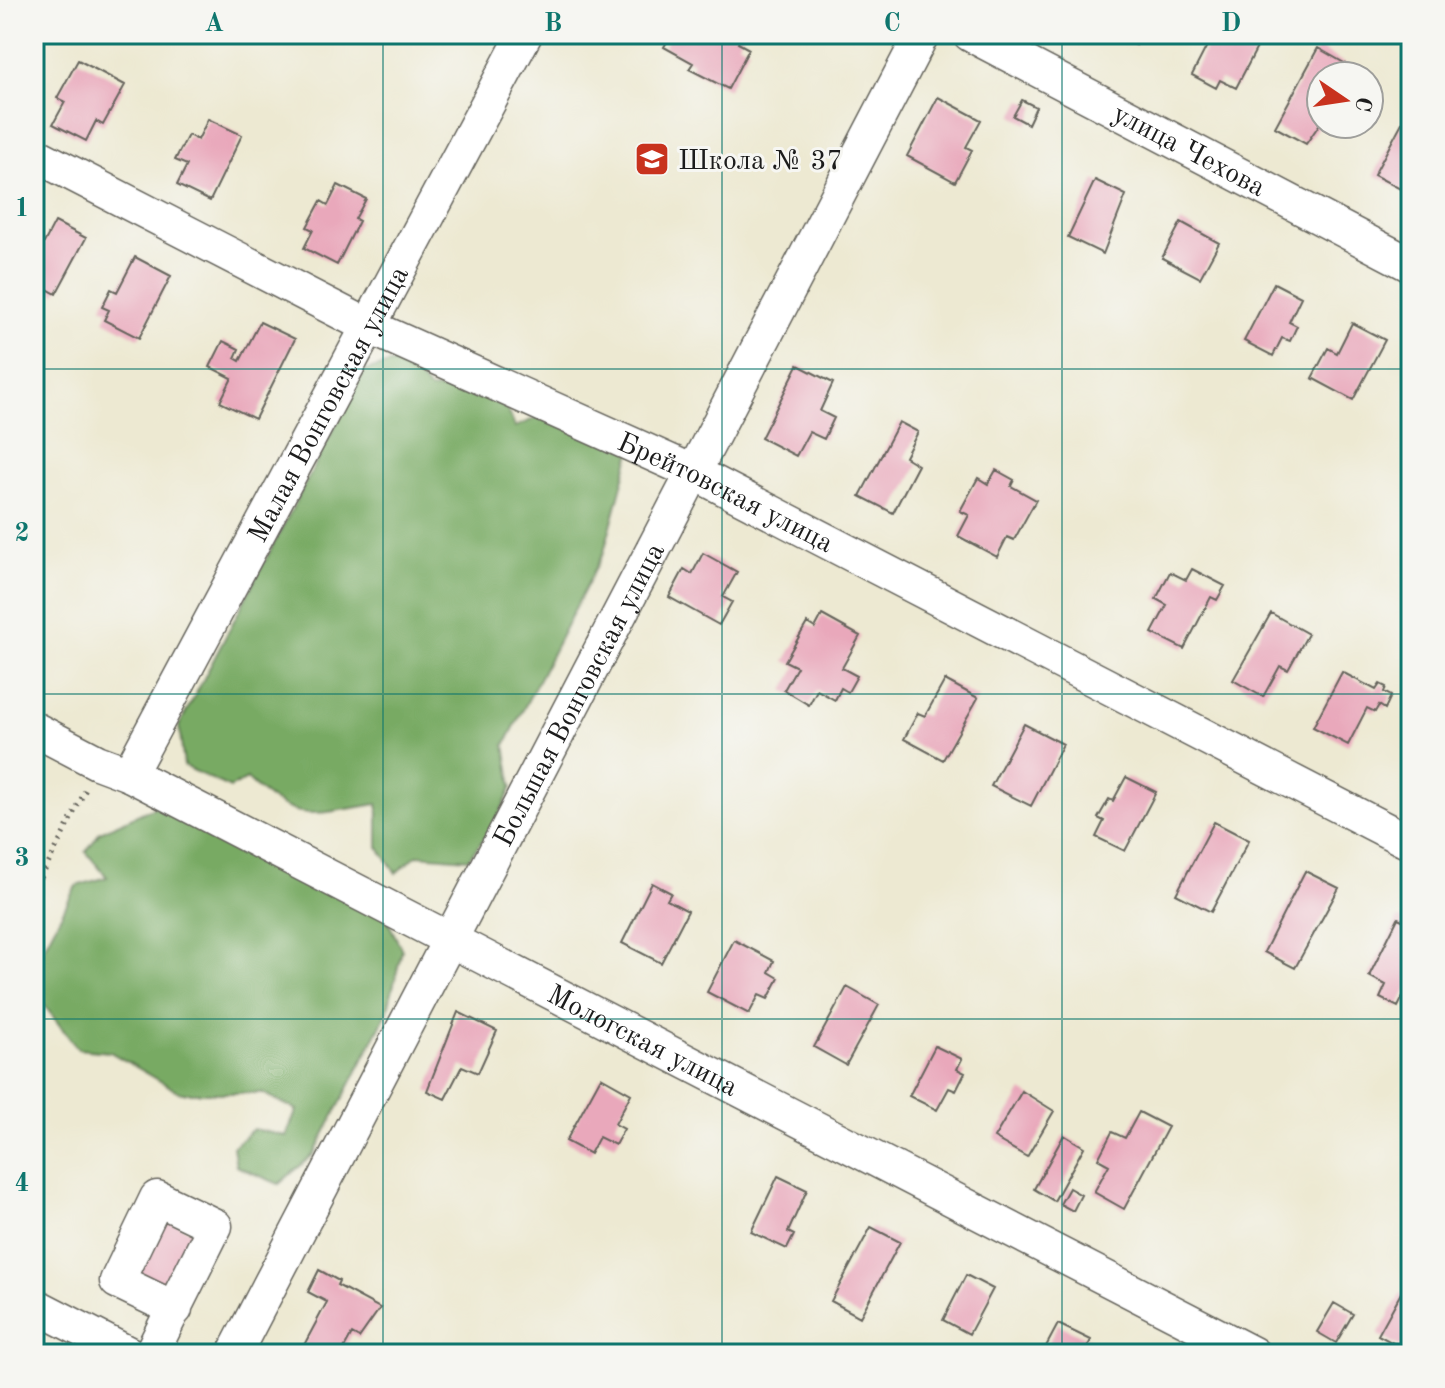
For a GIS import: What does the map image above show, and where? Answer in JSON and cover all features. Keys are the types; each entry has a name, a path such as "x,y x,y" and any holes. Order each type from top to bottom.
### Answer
{"street":[{"name":"Малая Вонговская улица","path":"113,768 370,327 525,34"},
{"name":"Большая Вонговская улица","path":"234,1354 922,34"},
{"name":"улица Чехова","path":"970,34 1411,265"},
{"name":"Брейтовская улица","path":"34,154 370,327 693,472 1411,843"},
{"name":"Мологская улица","path":"34,729 450,939 1253,1354"},
{"path":"34,1305 129,1354"},
{"path":"151,1354 175,1309"}],"path":[{"path":"34,892 80,805 113,768"}],"green space":[{"path":"404,360 429,389 499,392 515,427 546,414 631,451 604,552 505,745 512,787 494,826 468,859 417,855 396,873 378,847 378,804 308,813 279,804 247,779 230,788 184,766 179,726 364,371"},
{"path":"163,803 384,913 402,950 387,1013 314,1154 279,1184 236,1166 233,1147 253,1129 286,1136 297,1110 262,1093 181,1093 110,1052 78,1049 34,992 34,966 76,886 107,877 86,852 100,832"}],"building":[{"path":"671,34 743,34 738,43 749,49 728,89 689,69 693,63 664,47"},
{"path":"1114,34 1142,34 1136,45"},
{"path":"1213,34 1234,45 1240,34 1264,34 1236,88 1220,80 1216,88 1192,75"},
{"path":"1318,48 1339,60 1311,60"},
{"path":"78,60 125,85 103,125 96,121 86,141 53,124 65,102 57,98"},
{"path":"1305,72 1305,140 1309,140 1306,144 1275,127"},
{"path":"938,97 981,120 966,147 972,150 955,182 907,156"},
{"path":"1022,100 1036,107 1028,124 1013,116"},
{"path":"1405,117 1411,120 1411,178 1404,191 1374,175"},
{"path":"208,119 242,135 210,201 177,185 187,165 175,160 188,135 198,140"},
{"path":"1095,180 1126,195 1103,254 1068,237"},
{"path":"338,185 366,199 355,219 359,221 337,265 304,248 313,230 307,227 321,201 328,205"},
{"path":"55,222 86,238 56,294 34,282 34,262"},
{"path":"1181,222 1219,243 1200,278 1162,258"},
{"path":"135,257 171,276 139,338 104,320 109,310 102,307 111,289 117,292"},
{"path":"1274,283 1301,297 1289,322 1297,326 1290,341 1282,338 1273,356 1244,341"},
{"path":"260,322 295,339 255,419 220,402 232,378 210,367 223,341 239,349 235,358 240,361"},
{"path":"1352,323 1385,340 1353,400 1312,378 1328,348 1337,353"},
{"path":"798,365 833,383 820,411 834,418 824,439 809,432 796,456 761,438"},
{"path":"899,422 918,432 905,457 918,465 893,513 860,496"},
{"path":"996,470 1014,480 1011,486 1036,500 1014,540 1007,537 997,557 958,536 969,515 960,511 978,478 988,484"},
{"path":"703,553 737,572 723,597 732,602 719,625 669,597 684,569 692,574"},
{"path":"1192,569 1225,586 1217,600 1211,597 1184,649 1152,633 1167,605 1156,599 1170,572 1186,580"},
{"path":"1271,613 1308,634 1288,670 1280,666 1263,697 1233,680"},
{"path":"822,615 860,636 842,668 857,676 848,692 841,688 835,700 817,690 809,705 784,690 797,667 785,661 807,623 815,628"},
{"path":"1342,672 1376,690 1380,684 1386,687 1384,692 1391,696 1385,709 1379,705 1375,712 1367,708 1348,745 1313,727"},
{"path":"945,680 978,698 943,760 904,739 918,713 925,716"},
{"path":"1024,724 1063,744 1031,806 991,786"},
{"path":"1126,777 1156,792 1125,851 1096,837 1104,821 1098,818 1109,799 1113,801"},
{"path":"1214,822 1249,840 1211,912 1176,894"},
{"path":"1305,871 1339,888 1295,968 1264,952"},
{"path":"652,883 671,893 667,900 688,911 661,963 622,943"},
{"path":"1398,918 1411,924 1411,981 1398,1007 1380,998 1386,985 1369,976"},
{"path":"734,940 774,961 769,972 779,978 768,999 759,995 749,1014 707,992"},
{"path":"847,987 879,1005 846,1065 814,1047"},
{"path":"458,1012 497,1031 478,1073 462,1066 445,1099 427,1091"},
{"path":"935,1046 962,1059 957,1069 965,1073 956,1091 949,1088 937,1110 909,1096"},
{"path":"601,1077 631,1094 615,1124 624,1129 615,1145 599,1137 590,1154 566,1141"},
{"path":"1022,1091 1054,1111 1027,1157 994,1138"},
{"path":"1139,1112 1168,1127 1124,1209 1094,1192 1109,1165 1098,1159 1112,1132 1125,1138"},
{"path":"1064,1135 1084,1147 1054,1201 1034,1189"},
{"path":"778,1176 807,1190 788,1232 794,1235 787,1249 751,1232"},
{"path":"1069,1188 1081,1195 1073,1211 1060,1204"},
{"path":"164,1218 195,1233 167,1289 137,1274"},
{"path":"871,1227 900,1242 860,1317 831,1301"},
{"path":"319,1270 339,1281 337,1285 380,1308 359,1338 352,1334 341,1354 321,1354 304,1345 327,1302 308,1292"},
{"path":"966,1275 993,1289 969,1334 943,1320"},
{"path":"1401,1293 1411,1299 1411,1345 1408,1351 1378,1335"},
{"path":"1334,1303 1353,1314 1336,1343 1317,1332"},
{"path":"1058,1324 1091,1340 1084,1354 1042,1354"}],"place":[{"name":"Школа № 37","path":"652,159"}]}
